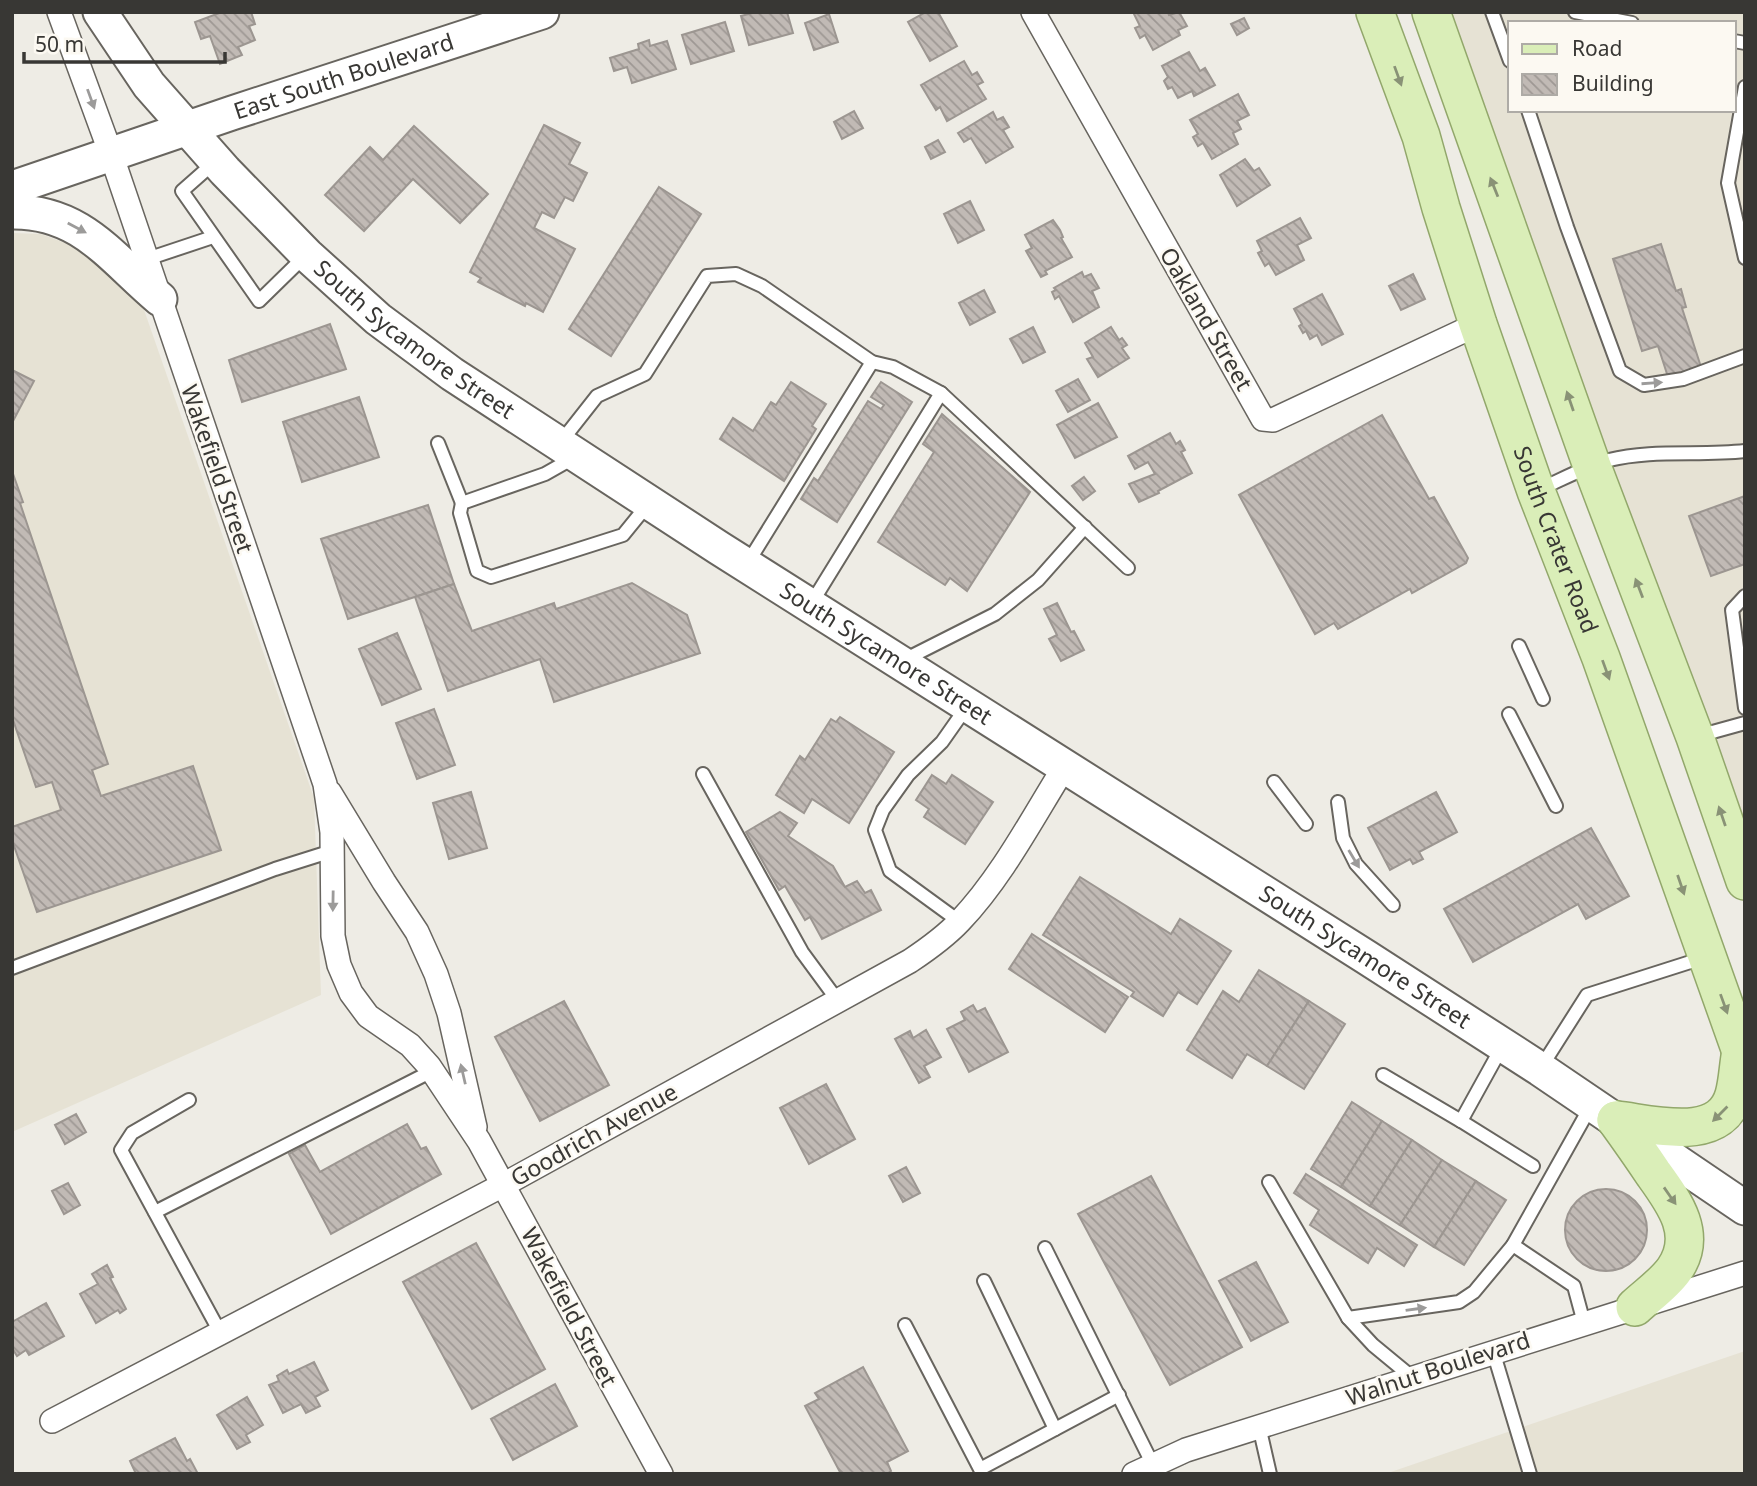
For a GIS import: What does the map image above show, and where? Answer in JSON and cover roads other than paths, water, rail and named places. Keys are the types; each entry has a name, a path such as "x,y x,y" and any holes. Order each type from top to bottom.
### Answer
{"main road":[{"name":"South Sycamore Street","path":"100,12 149,85 216,161 307,255 378,319 452,374 746,565 1503,1045 1745,1208"},
{"name":"East South Boulevard","path":"12,188 542,12"},
{"name":"South Crater Road","path":"1374,12 1420,136 1478,324 1536,491 1601,658 1743,1057"},
{"path":"1432,12 1592,466 1695,737 1745,881"},
{"path":"12,212 49,215 79,227 160,299"},
{"path":"1604,1112 1694,1128 1708,1125 1720,1118 1734,1096 1743,1057"},
{"path":"1604,1112 1678,1207 1684,1226 1685,1241 1681,1257 1673,1271 1635,1307"}],"street":[{"path":"59,12 111,153"},
{"name":"Oakland Street","path":"1032,12 1263,419 1273,421 1478,324"},
{"name":"Wakefield Street","path":"111,153 325,784 416,932 436,974 450,1013 479,1141"},
{"name":"Goodrich Avenue","path":"52,1421 503,1185 910,961 960,922 986,891 1065,766"},
{"name":"Wakefield Street","path":"325,784 332,851 333,936 339,965 351,993 368,1016 410,1045 432,1071 479,1141 661,1474"},
{"name":"Walnut Boulevard","path":"1143,1469 1186,1450 1259,1426 1745,1273"}],"lane":[{"path":"1492,12 1508,56"},
{"path":"1575,12 1622,21"},
{"path":"1745,86 1728,183 1745,258"},
{"path":"1529,112 1620,371 1644,386 1683,379 1745,356"},
{"path":"216,161 182,191 259,301 307,255"},
{"path":"147,259 213,237"},
{"path":"462,503 545,474 567,450 597,396 645,374 707,276 736,274 762,286 872,362 893,367 941,393 1128,568"},
{"path":"746,565 872,362"},
{"path":"810,605 941,393"},
{"path":"438,443 462,503 460,513 477,571 491,577 623,535 649,503"},
{"path":"1536,491 1611,460 1658,454 1745,451"},
{"path":"901,662 995,614 1038,580 1085,527"},
{"path":"1745,596 1732,610 1745,709"},
{"path":"1519,646 1543,699"},
{"path":"960,922 890,871 875,830 883,810 908,775 942,742 968,705"},
{"path":"1509,714 1556,806"},
{"path":"1695,737 1745,723"},
{"path":"703,774 802,952 838,1001"},
{"path":"1274,782 1306,824"},
{"path":"1338,802 1343,838 1356,864 1392,905"},
{"path":"12,968 275,869 332,851"},
{"path":"1540,1069 1587,995 1707,957"},
{"path":"1461,1121 1503,1045"},
{"path":"155,1212 432,1071"},
{"path":"1383,1075 1533,1166"},
{"path":"189,1100 132,1133 121,1150 222,1334"},
{"path":"1348,1318 1460,1302 1474,1292 1513,1245 1604,1112"},
{"path":"1269,1182 1348,1318 1373,1345 1413,1378"},
{"path":"1513,1245 1574,1286 1584,1323"},
{"path":"1045,1248 1119,1395 1143,1469"},
{"path":"984,1281 1055,1429"},
{"path":"905,1325 981,1472 1119,1395"},
{"path":"1493,1351 1530,1474"},
{"path":"1259,1426 1270,1474"}]}
